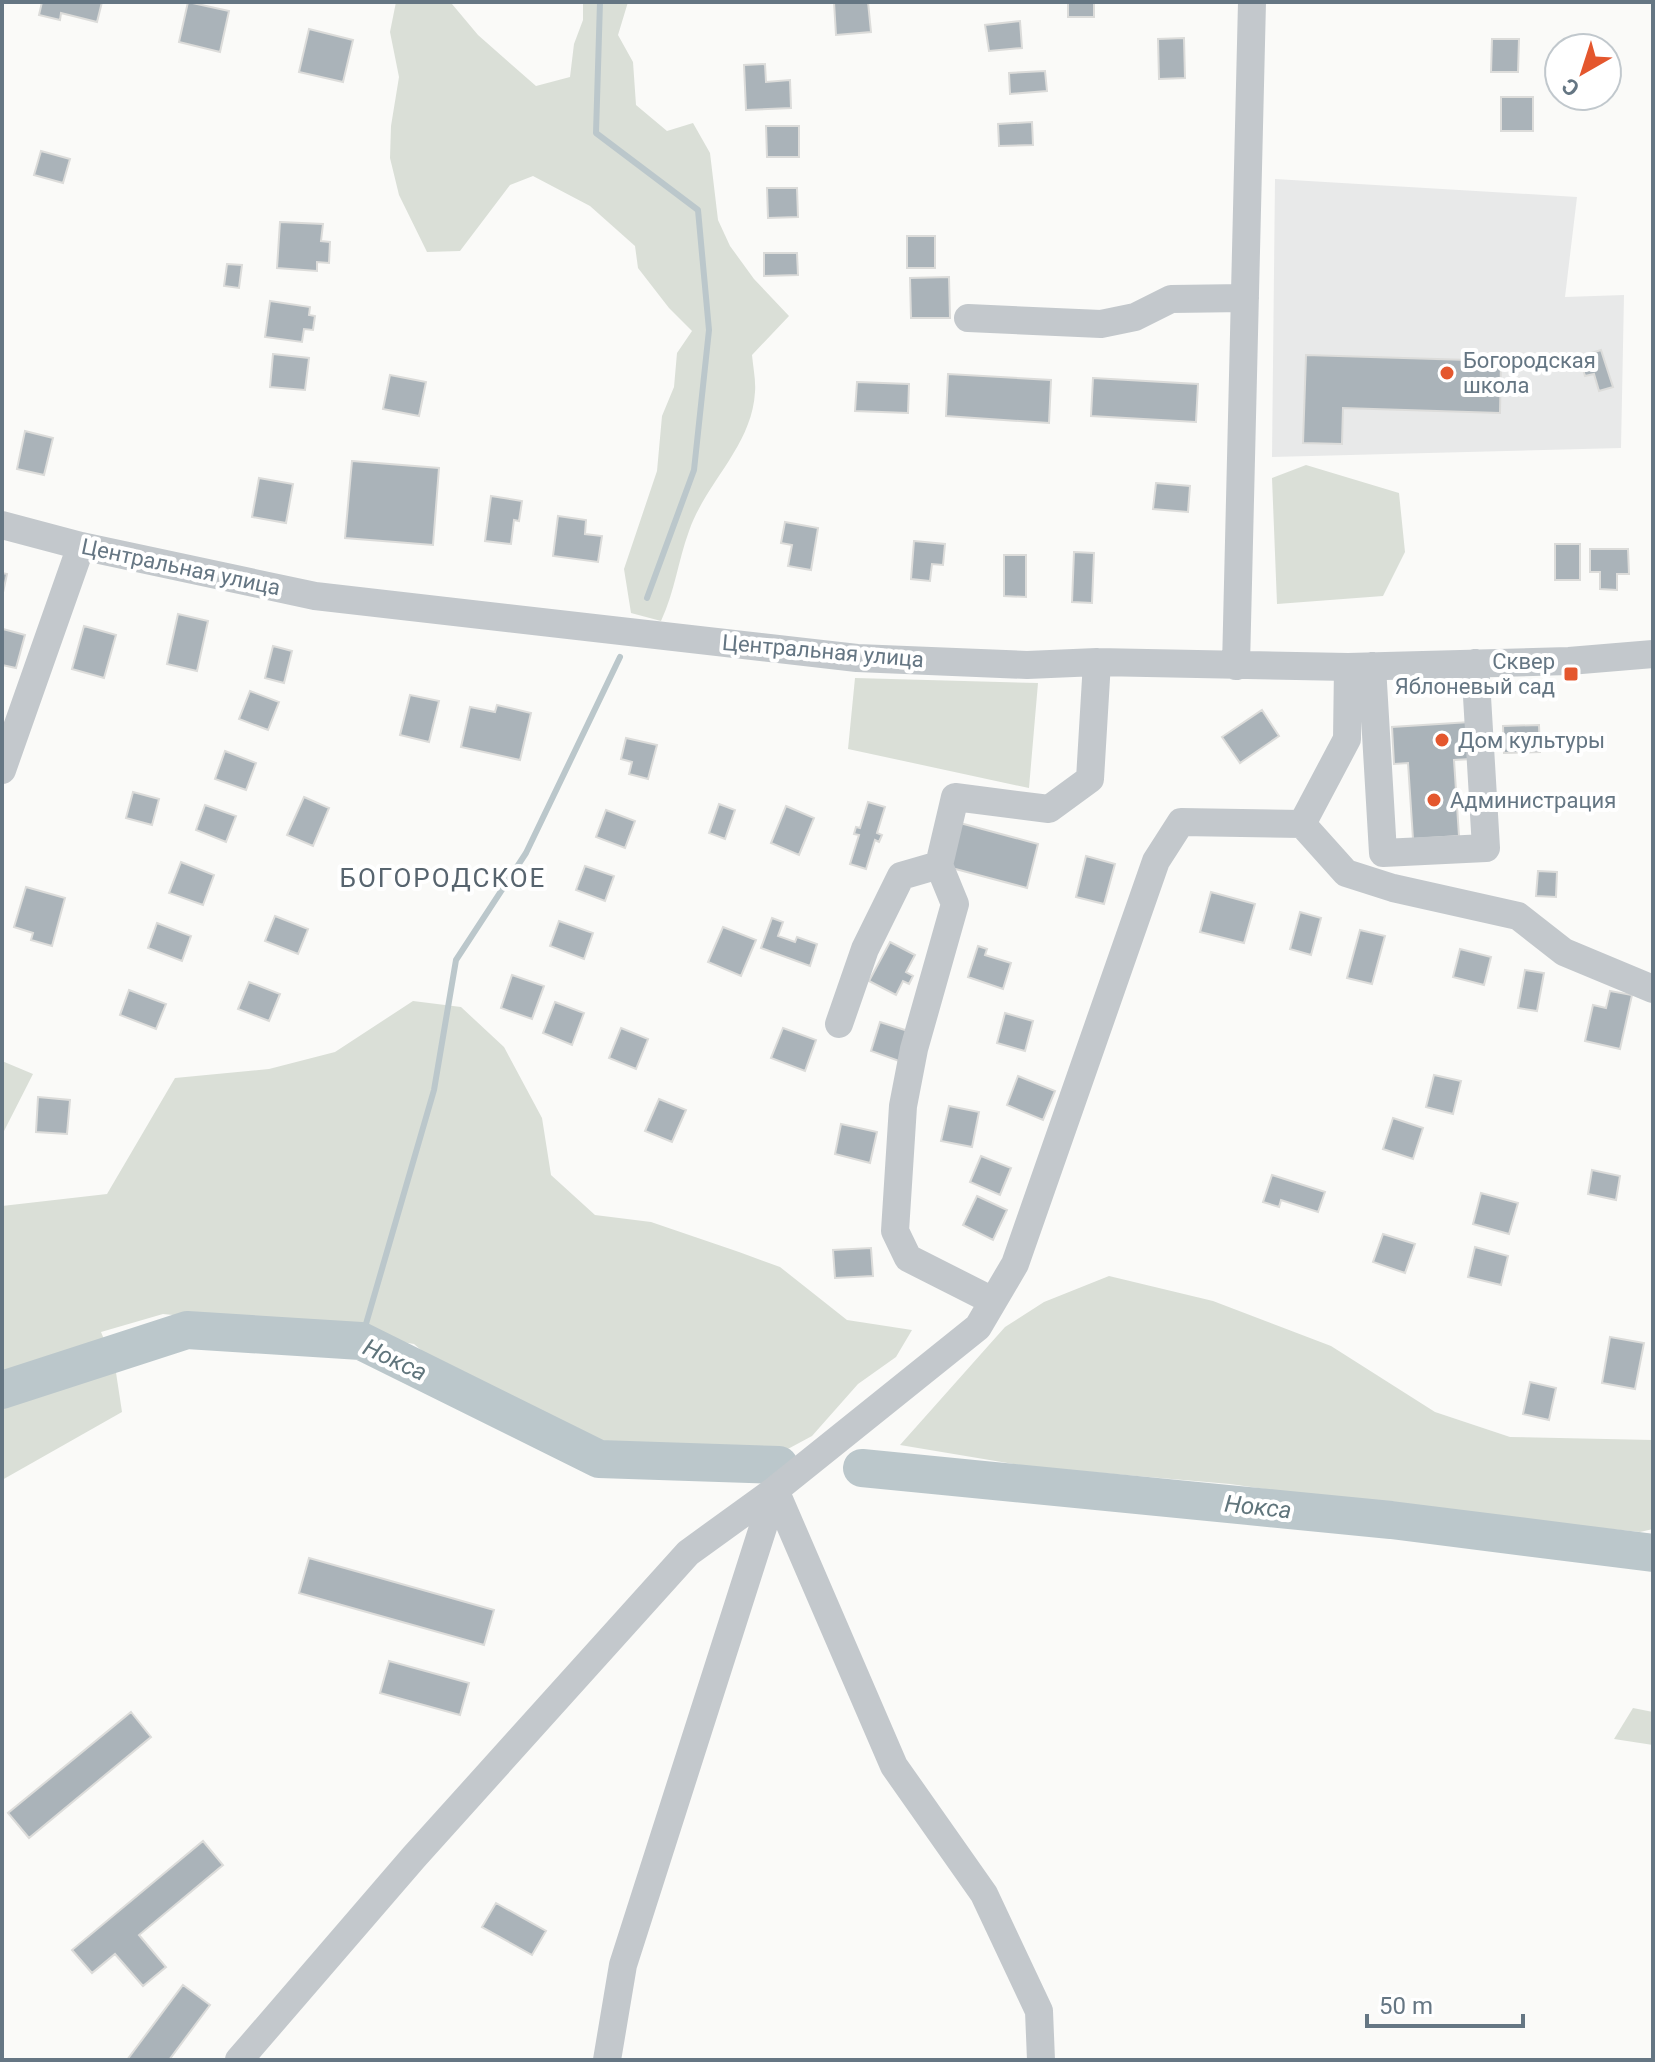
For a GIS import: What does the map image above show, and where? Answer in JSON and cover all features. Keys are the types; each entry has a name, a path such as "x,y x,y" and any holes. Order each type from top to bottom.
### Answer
{"street":[{"path":"1236,666 1252,2"},
{"path":"968,318 1101,324 1135,317 1171,299 1245,298"},
{"name":"Центральная улица","path":"2,525 81,546 315,596 857,658 1027,665 1097,662 1360,666 1569,661 1653,654"},
{"path":"2,770 11,713 81,546"},
{"path":"993,1301 908,1258 895,1231 903,1106 914,1049 955,904 939,865 955,797 1049,809 1090,779 1097,662"},
{"path":"1360,666 1383,853 1486,848 1475,663"},
{"path":"1302,824 1347,739 1360,666"},
{"path":"239,2060 414,1857 688,1553 775,1490 978,1327 1015,1264 1156,861 1181,822 1302,824 1346,873 1393,888 1518,916 1564,952 1653,989"},
{"path":"839,1024 865,949 901,876 939,865"},
{"path":"607,2060 623,1965 775,1490"},
{"path":"775,1490 894,1766 984,1894 1039,2011 1041,2060"}],"shaded area":[{"path":"396,2 452,4 478,35 536,86 570,77 574,44 583,20 583,2 628,2 618,35 633,62 636,105 667,131 693,123 710,153 718,220 730,246 754,279 789,316 752,355 755,392 746,430 697,513 661,621 631,613 624,569 657,471 662,416 674,387 677,353 692,331 669,308 638,268 635,246 590,206 533,176 510,185 460,251 427,252 399,195 390,158 391,126 399,77 390,32"},
{"name":"Богородская школа","path":"1275,179 1577,197 1565,297 1624,295 1621,448 1272,457"},
{"path":"1306,465 1399,493 1405,552 1383,596 1277,604 1272,478"},
{"path":"855,678 1038,683 1029,788 848,749"},
{"path":"413,1001 461,1007 504,1047 542,1118 551,1175 595,1215 651,1222 780,1267 847,1320 912,1330 896,1357 858,1384 812,1436 786,1450 749,1446 611,1445 543,1418 443,1369 414,1344 343,1332 163,1314 101,1332 115,1366 122,1412 2,1480 2,1206 107,1194 175,1078 269,1069 335,1052"},
{"path":"2,1061 33,1074 2,1135"},
{"path":"1109,1276 1213,1301 1331,1346 1435,1412 1510,1437 1653,1440 1653,1529 1640,1532 1378,1505 1230,1484 1032,1467 900,1445 1005,1327 1044,1302"},
{"path":"1633,1708 1653,1712 1653,1745 1614,1739"}],"building":[{"path":"42,2 102,2 97,22 61,13 60,20 39,15"},
{"path":"188,2 229,11 220,52 179,42"},
{"path":"834,2 868,2 871,32 836,35"},
{"path":"1068,2 1094,2 1094,17 1068,17"},
{"path":"1020,21 1022,48 989,51 985,25"},
{"path":"309,29 353,40 343,82 299,72"},
{"path":"1184,38 1185,78 1159,79 1158,39"},
{"path":"1492,39 1519,39 1518,72 1491,72"},
{"path":"765,64 766,82 790,80 791,108 746,110 744,65"},
{"path":"1045,71 1047,91 1010,94 1009,73"},
{"path":"1501,97 1533,97 1533,131 1501,131"},
{"path":"1032,122 1033,145 999,146 998,124"},
{"path":"766,126 799,126 799,157 767,157"},
{"path":"41,151 70,159 63,183 34,175"},
{"path":"767,188 797,188 798,217 768,218"},
{"path":"280,222 323,224 321,241 330,242 329,263 317,262 317,271 277,268"},
{"path":"907,236 935,236 935,268 907,268"},
{"path":"764,253 797,253 798,275 764,276"},
{"path":"227,264 242,265 239,288 224,286"},
{"path":"949,277 950,318 911,318 910,278"},
{"path":"270,301 310,307 309,315 315,316 313,330 304,329 302,342 265,337"},
{"path":"1601,350 1613,387 1599,391 1594,374 1585,376 1582,366 1591,364 1588,354"},
{"path":"273,354 309,358 305,390 270,387"},
{"path":"1306,355 1501,361 1500,413 1343,408 1342,444 1303,443"},
{"path":"948,374 1051,380 1049,423 946,416"},
{"path":"390,375 426,382 419,416 383,409"},
{"path":"1093,378 1198,384 1196,422 1091,416"},
{"path":"857,382 909,384 908,413 855,411"},
{"path":"25,431 53,438 44,475 17,469"},
{"path":"352,461 439,468 433,545 345,538"},
{"path":"259,478 293,484 286,523 252,517"},
{"path":"1156,483 1190,486 1188,512 1153,509"},
{"path":"491,496 522,501 519,521 514,520 511,544 485,541"},
{"path":"558,516 586,520 585,534 602,536 598,562 553,556"},
{"path":"785,522 818,528 811,570 788,566 792,545 781,543"},
{"path":"914,541 945,544 943,565 932,564 930,581 911,579"},
{"path":"1555,544 1580,544 1580,580 1555,580"},
{"path":"1590,549 1628,549 1629,574 1617,574 1617,590 1600,589 1600,572 1590,572"},
{"path":"1074,552 1094,553 1092,603 1072,602"},
{"path":"1004,555 1026,555 1026,597 1004,596"},
{"path":"2,573 7,574 2,597"},
{"path":"178,614 208,621 197,671 167,664"},
{"path":"84,626 116,635 104,678 72,669"},
{"path":"3,629 25,635 16,668 2,665"},
{"path":"273,646 292,651 284,683 265,678"},
{"path":"250,691 279,702 268,730 239,719"},
{"path":"410,695 439,701 429,742 400,735"},
{"path":"497,705 531,713 520,760 461,747 470,707 495,712"},
{"path":"1262,710 1279,736 1240,763 1222,737"},
{"name":"Администрация","path":"1470,722 1472,759 1454,760 1459,836 1413,839 1408,763 1394,764 1392,727"},
{"path":"1539,725 1540,752 1504,753 1503,726"},
{"path":"626,738 657,745 648,779 629,774 632,762 621,759"},
{"path":"225,751 256,763 246,790 215,779"},
{"path":"133,792 159,799 152,825 126,818"},
{"path":"304,797 329,808 313,846 287,835"},
{"path":"868,802 885,807 877,833 882,835 879,842 875,840 866,869 850,864 859,835 854,834 856,827 860,828"},
{"path":"719,804 735,810 725,839 709,833"},
{"path":"205,805 236,816 226,842 196,830"},
{"path":"786,806 814,818 799,855 771,843"},
{"path":"606,810 635,821 625,848 596,837"},
{"path":"960,823 1038,844 1027,888 948,867"},
{"path":"1086,856 1115,864 1104,904 1076,897"},
{"path":"181,862 214,875 203,905 169,893"},
{"path":"585,866 614,876 605,901 576,890"},
{"path":"1538,871 1557,872 1556,897 1536,896"},
{"path":"26,887 65,898 52,946 31,940 33,933 14,927"},
{"path":"1211,892 1255,904 1244,943 1200,932"},
{"path":"1300,912 1321,918 1311,955 1290,949"},
{"path":"275,916 308,929 298,954 265,941"},
{"path":"772,918 783,922 778,936 795,942 797,937 817,944 810,966 761,948"},
{"path":"559,921 593,933 584,959 550,946"},
{"path":"157,923 191,936 182,961 148,948"},
{"path":"723,927 756,940 741,976 708,962"},
{"path":"1360,930 1385,936 1372,984 1347,978"},
{"path":"890,942 915,955 906,972 913,976 909,984 903,981 896,995 869,981"},
{"path":"978,946 987,949 985,955 1011,963 1003,989 968,977"},
{"path":"1460,949 1491,957 1484,985 1453,977"},
{"path":"1525,970 1544,973 1537,1011 1518,1008"},
{"path":"512,975 544,986 532,1019 501,1008"},
{"path":"249,982 280,994 269,1021 238,1009"},
{"path":"129,990 166,1004 156,1029 120,1015"},
{"path":"1610,991 1632,995 1620,1049 1585,1041 1593,1005 1606,1008"},
{"path":"555,1002 584,1013 572,1045 543,1033"},
{"path":"1005,1013 1033,1021 1025,1051 997,1043"},
{"path":"880,1022 908,1031 899,1061 871,1051"},
{"path":"621,1028 648,1039 636,1069 609,1058"},
{"path":"783,1028 816,1040 805,1071 771,1058"},
{"path":"1434,1075 1461,1081 1453,1114 1426,1107"},
{"path":"1018,1076 1055,1091 1043,1120 1007,1105"},
{"path":"38,1097 70,1100 67,1134 36,1132"},
{"path":"659,1099 686,1110 672,1142 645,1131"},
{"path":"949,1106 979,1112 972,1147 941,1141"},
{"path":"1393,1118 1423,1128 1413,1159 1383,1149"},
{"path":"841,1124 877,1132 870,1163 835,1154"},
{"path":"981,1156 1011,1168 1000,1195 970,1182"},
{"path":"1592,1170 1620,1176 1616,1200 1588,1194"},
{"path":"1272,1175 1325,1192 1318,1212 1281,1200 1279,1207 1263,1202"},
{"path":"1481,1193 1518,1203 1509,1234 1473,1224"},
{"path":"977,1196 1007,1210 993,1240 963,1225"},
{"path":"1383,1234 1415,1244 1405,1273 1373,1262"},
{"path":"1475,1247 1508,1256 1501,1285 1468,1277"},
{"path":"871,1248 873,1276 835,1278 833,1250"},
{"path":"1610,1337 1644,1343 1635,1389 1602,1383"},
{"path":"1530,1382 1556,1388 1549,1420 1523,1414"},
{"path":"309,1558 494,1610 484,1645 299,1593"},
{"path":"389,1661 469,1683 460,1715 380,1693"},
{"path":"131,1712 151,1737 29,1838 8,1813"},
{"path":"203,1841 223,1865 139,1935 166,1967 143,1986 115,1954 92,1973 72,1950"},
{"path":"496,1903 546,1931 532,1955 482,1927"},
{"path":"183,1985 210,2005 169,2060 127,2060"}],"waterway":[{"path":"600,2 596,133 698,210 709,330 694,470 647,598"},
{"path":"361,1341 434,1090 456,960 526,853 620,657"},
{"name":"Нокса","path":"2,1390 187,1330 361,1341 599,1459 779,1465"},
{"name":"Нокса","path":"862,1468 1391,1520 1653,1553"}],"place":[{"name":"Богородская школа","path":"1447,373"},
{"name":"Сквер Яблоневый сад","path":"1571,674"},
{"name":"Дом культуры","path":"1442,740"},
{"name":"Администрация","path":"1434,800"}],"district":[{"name":"БОГОРОДСКОЕ","path":"443,878"}]}
